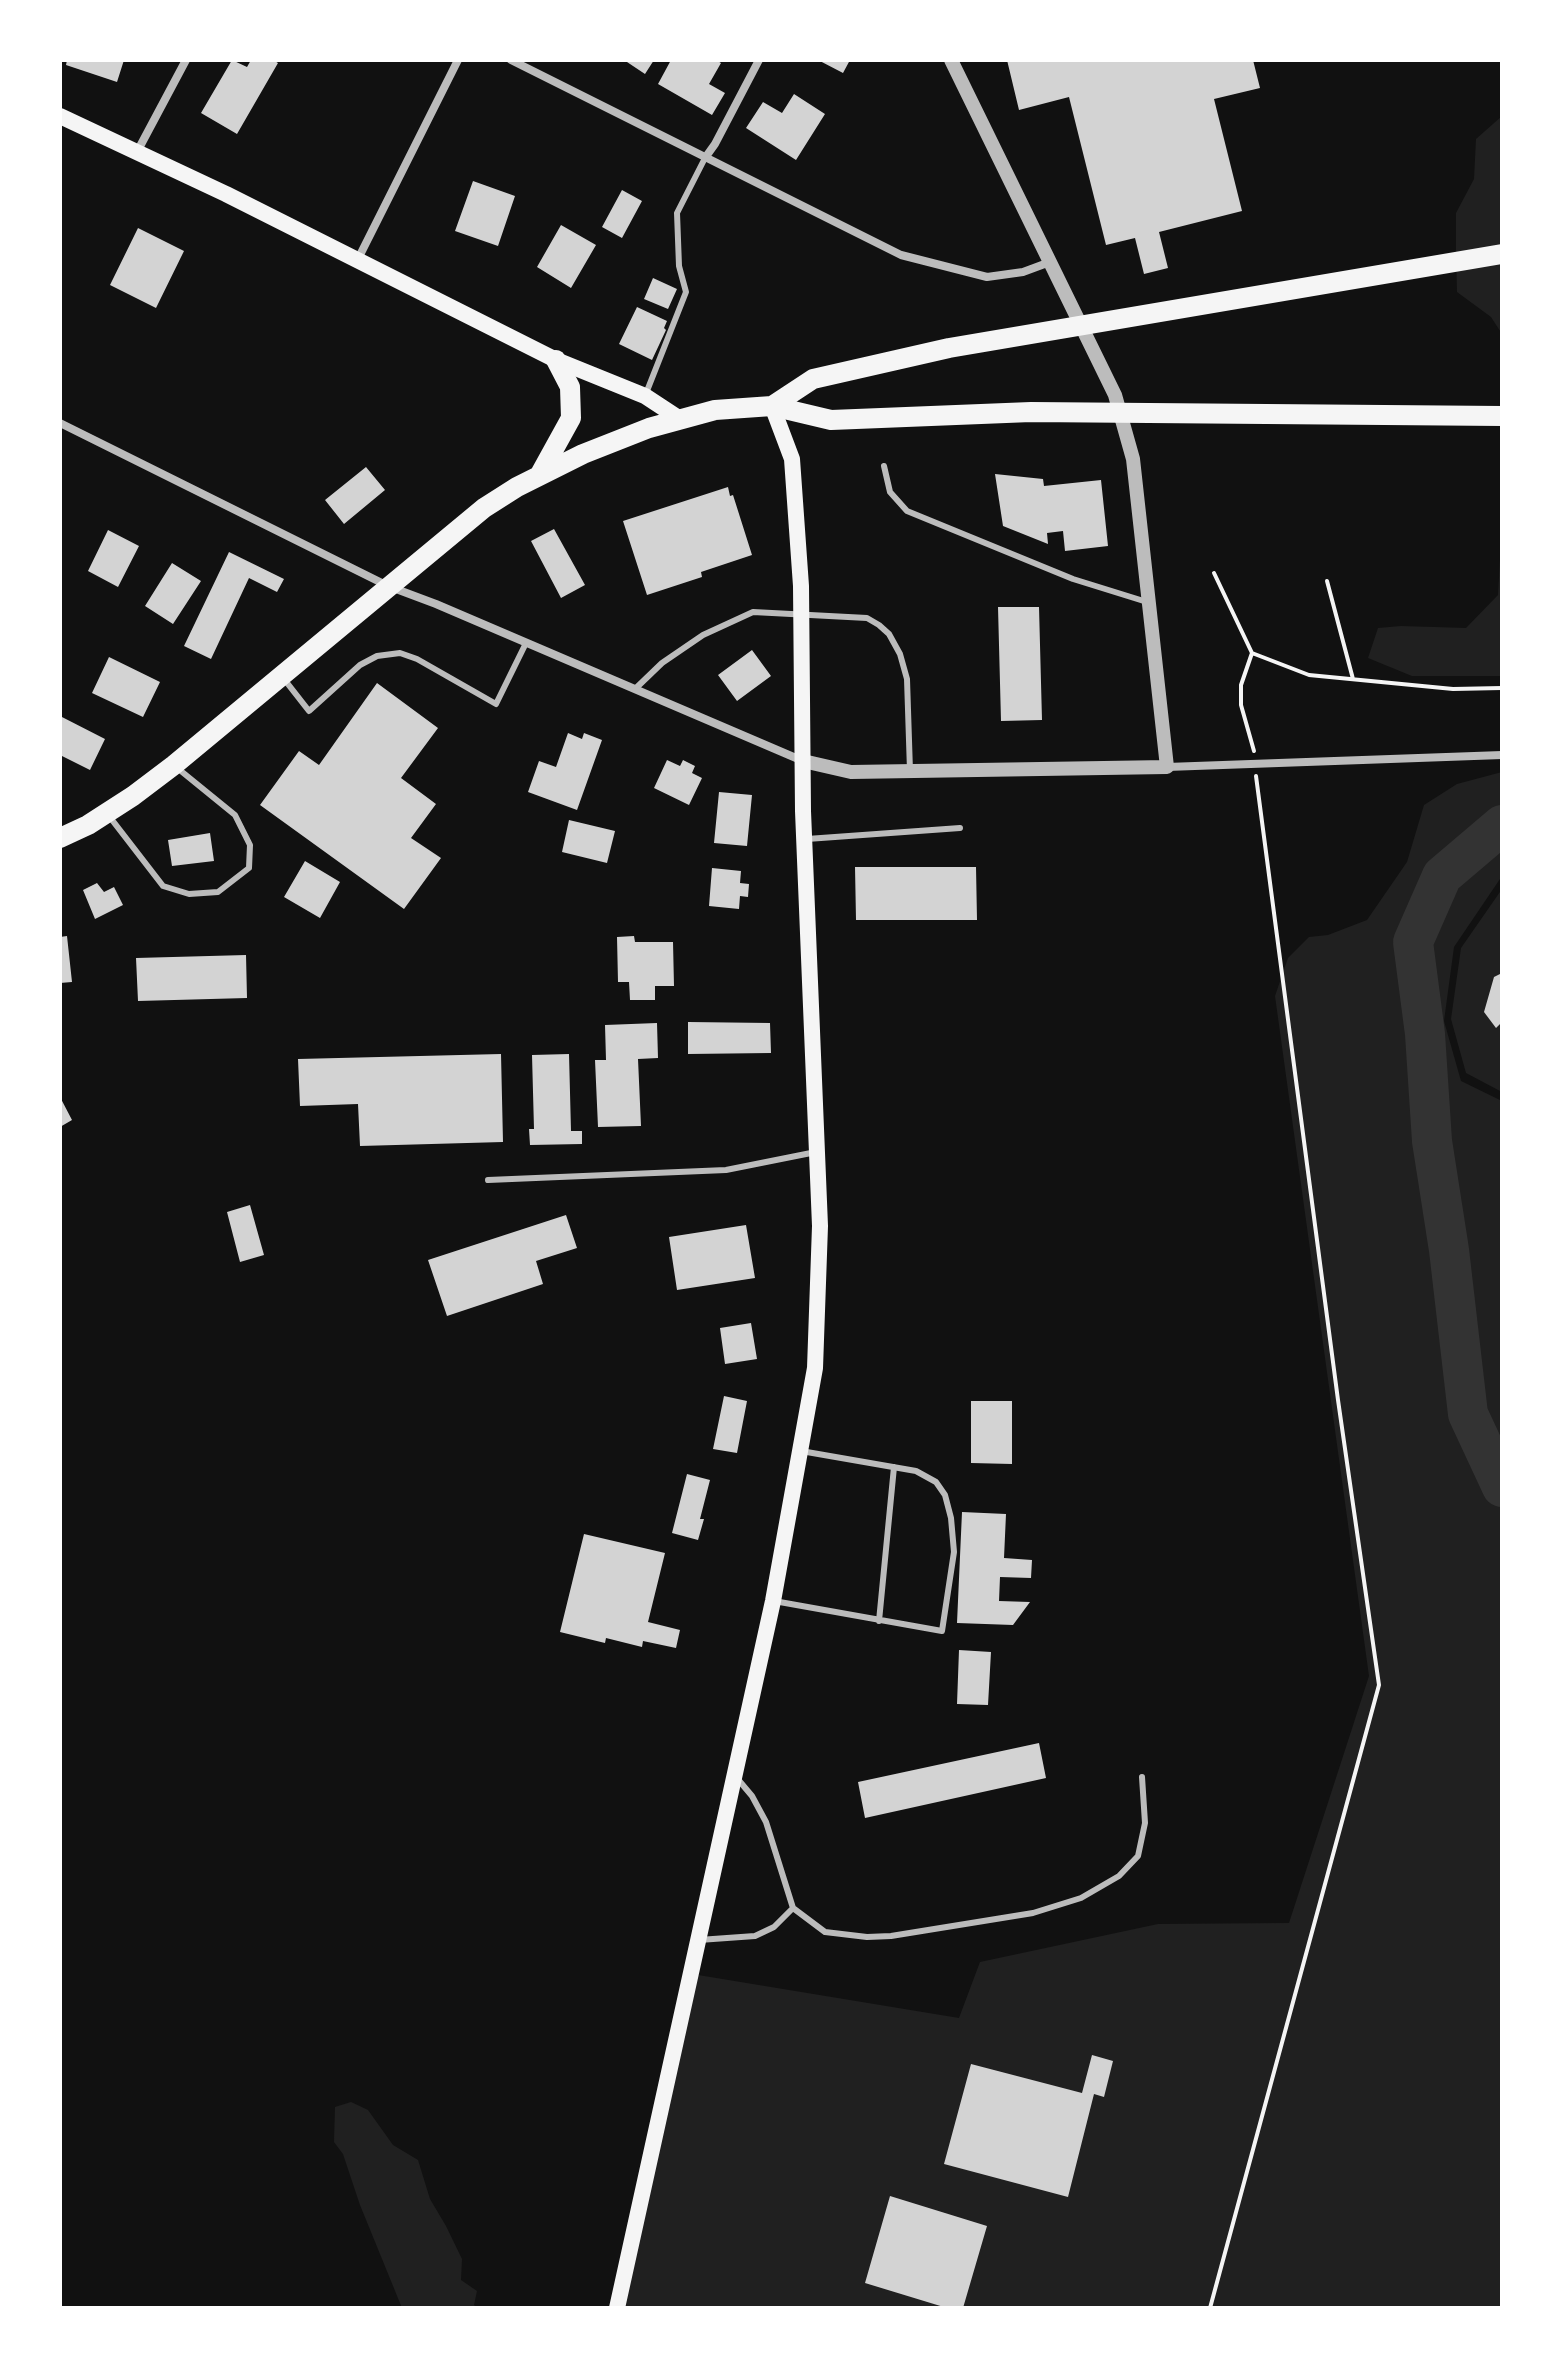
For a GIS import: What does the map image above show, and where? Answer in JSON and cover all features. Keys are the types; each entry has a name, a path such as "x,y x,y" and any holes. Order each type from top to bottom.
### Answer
{"main road":[{"path":"60,116 556,360 645,396 680,419"},
{"path":"772,406 813,379 949,348 1502,254"},
{"path":"539,476 571,418 570,387 556,360"},
{"path":"617,2308 773,1601 815,1368 820,1226 804,839 801,612 792,459 772,406"},
{"path":"60,838 106,813 174,765 484,508 583,454 649,428 715,410 772,406 831,420 1031,412 1502,416"}],"street":[{"path":"137,152 186,60"},
{"path":"357,260 458,60"},
{"path":"511,60 901,255 987,277 1023,272 1050,262"},
{"path":"705,158 759,60"},
{"path":"951,60 1115,395 1133,459 1167,767"},
{"path":"60,423 388,586 803,761 851,772 1167,767 1502,755"}],"lane":[{"path":"645,396 686,292 679,266 677,213 705,158"},
{"path":"884,466 890,492 907,511 1073,579 1150,604"},
{"path":"635,689 662,663 703,635 753,612 801,612 867,618 889,634 900,654 907,679 910,771"},
{"path":"282,676 309,711 360,665 377,656 400,653 417,659 496,704 526,643"},
{"path":"106,813 163,886 189,894 218,892 249,868 250,845 235,815 174,765"},
{"path":"804,839 960,828"},
{"path":"488,1180 726,1170 816,1152"},
{"path":"773,1601 942,1631 954,1552 951,1518 945,1495 936,1482 916,1471 801,1451"},
{"path":"879,1621 894,1467"},
{"path":"734,1775 752,1796 766,1822 793,1908 825,1932 867,1937 891,1936 1033,1913 1081,1898 1119,1876 1138,1856 1145,1823 1142,1777"},
{"path":"699,1940 755,1936 774,1927 793,1908"}],"path":[{"path":"1214,573 1252,653 1309,675 1453,689 1502,688"},
{"path":"1327,581 1353,679"},
{"path":"1210,2308 1379,1685 1338,1400 1255,764 1241,695 1241,685 1252,653"}],"shaded area":[{"path":"1502,116 1502,334 1491,317 1457,292 1456,213 1474,179 1476,139"},
{"path":"1502,524 1502,676 1412,676 1368,658 1378,628 1466,628 1498,595"},
{"path":"1502,772 1502,876 1454,947 1444,1021 1461,1081 1502,1101 1502,2308 616,2308 692,1974 959,2018 980,1962 1158,1924 1289,1923 1369,1676 1275,996 1288,958 1309,937 1328,935 1367,920 1407,862 1424,805 1457,784"},
{"path":"1502,889 1502,1092 1466,1073 1451,1019 1461,948"},
{"path":"351,2102 368,2110 393,2145 418,2160 430,2199 462,2259 461,2280 477,2291 474,2305 477,2308 402,2308 343,2154 334,2142 335,2107"}],"building":[{"path":"67,60 124,60 117,82 66,65"},
{"path":"232,60 247,67 251,60 273,60 278,63 237,134 201,113"},
{"path":"624,60 654,60 645,74"},
{"path":"671,60 716,60 721,63 709,84 725,93 712,115 658,84"},
{"path":"818,60 850,60 843,73"},
{"path":"1007,60 1253,60 1260,88 1214,99 1242,211 1159,232 1168,268 1144,274 1135,238 1106,245 1069,97 1019,110"},
{"path":"794,94 825,114 796,160 746,128 763,102 782,113"},
{"path":"473,181 515,196 498,246 455,231"},
{"path":"622,190 642,201 622,238 602,227"},
{"path":"561,225 596,245 571,288 537,267"},
{"path":"138,228 184,251 156,308 110,285"},
{"path":"653,278 677,289 668,309 644,299"},
{"path":"637,307 667,321 652,360 619,344"},
{"path":"366,467 385,490 344,524 325,500"},
{"path":"995,474 1043,479 1044,486 1101,480 1108,546 1065,551 1063,531 1047,533 1048,544 1003,526"},
{"path":"728,487 752,555 701,572 702,577 647,595 623,521"},
{"path":"554,529 585,585 561,598 531,541"},
{"path":"108,530 139,546 118,587 88,571"},
{"path":"229,552 284,579 277,592 249,578 211,659 184,646"},
{"path":"172,563 201,581 173,624 145,606"},
{"path":"998,607 1039,607 1042,720 1001,721"},
{"path":"752,650 771,676 737,701 718,675"},
{"path":"109,657 160,682 143,717 92,693"},
{"path":"377,683 438,728 401,778 436,804 411,838 441,858 404,909 260,805 299,751 319,765"},
{"path":"60,716 105,739 90,770 60,755"},
{"path":"568,733 582,739 584,733 602,740 577,810 528,792 539,761 556,767"},
{"path":"667,760 680,766 683,760 695,766 692,773 702,778 689,805 654,788"},
{"path":"719,792 752,795 747,846 714,843"},
{"path":"569,820 615,831 607,863 562,852"},
{"path":"210,833 214,861 172,866 168,840"},
{"path":"305,861 340,882 320,918 284,897"},
{"path":"855,867 976,867 977,920 856,920"},
{"path":"712,868 741,871 740,883 749,884 748,897 740,896 739,909 709,906"},
{"path":"97,883 104,892 114,887 123,905 95,919 83,890"},
{"path":"67,936 72,982 60,983 60,937"},
{"path":"634,936 635,942 673,942 674,986 655,986 655,1000 630,1000 629,982 618,982 617,937"},
{"path":"246,955 247,998 138,1001 136,958"},
{"path":"1502,973 1502,1022 1496,1028 1484,1012 1494,977"},
{"path":"688,1022 770,1023 771,1053 688,1054"},
{"path":"657,1023 658,1058 638,1059 641,1126 598,1127 595,1060 606,1060 605,1025"},
{"path":"501,1054 503,1142 360,1146 358,1104 300,1106 298,1059"},
{"path":"569,1054 571,1131 582,1131 582,1144 530,1145 529,1129 534,1129 532,1055"},
{"path":"60,1097 72,1120 60,1127"},
{"path":"250,1205 264,1255 240,1262 227,1212"},
{"path":"566,1215 577,1248 536,1261 543,1284 447,1316 428,1260"},
{"path":"746,1225 755,1278 677,1290 669,1237"},
{"path":"751,1323 757,1359 725,1364 720,1328"},
{"path":"724,1396 747,1401 737,1453 713,1449"},
{"path":"971,1401 1012,1401 1012,1464 971,1463"},
{"path":"687,1474 710,1480 698,1540 672,1533"},
{"path":"962,1512 1006,1514 1004,1558 1032,1560 1031,1578 1000,1577 999,1601 1030,1602 1013,1625 957,1623"},
{"path":"584,1534 665,1553 648,1622 680,1630 676,1648 643,1641 642,1647 606,1638 605,1643 560,1632"},
{"path":"959,1650 991,1652 988,1705 957,1704"},
{"path":"1039,1743 1046,1778 865,1818 858,1782"},
{"path":"1092,2055 1113,2061 1104,2097 1094,2094 1068,2197 944,2164 971,2064 1082,2093"},
{"path":"890,2196 987,2226 963,2308 947,2308 865,2283"}],"waterway":[{"path":"1502,825 1442,876 1413,942 1425,1034 1432,1141 1449,1250 1468,1414 1502,1487"}]}
